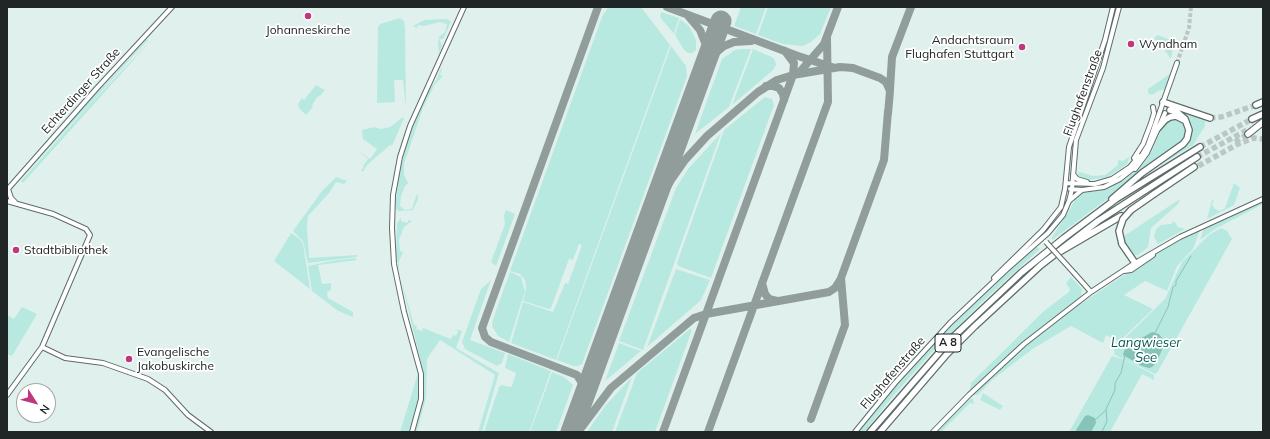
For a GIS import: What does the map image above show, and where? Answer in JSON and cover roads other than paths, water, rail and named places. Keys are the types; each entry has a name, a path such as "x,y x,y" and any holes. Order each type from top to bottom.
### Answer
{"highway":[{"path":"1163,102 1210,118"},
{"path":"1256,105 1263,102"},
{"path":"1108,204 1113,197 1142,173 1183,144 1189,136 1187,123 1181,114 1167,112"},
{"path":"1252,119 1263,114"},
{"path":"1157,129 1164,120 1170,117 1179,117 1187,123"},
{"path":"1248,132 1263,122"},
{"name":"A 8","path":"870,432 934,358 987,304 1050,249 1108,204 1200,147"},
{"name":"A 8","path":"880,432 926,378 975,326 1057,252 1121,204 1197,157"},
{"path":"1135,263 1122,244 1119,231 1123,219 1131,210 1194,167"},
{"path":"1057,252 1064,250 1121,216"}],"main road":[{"name":"Echterdinger Straße","path":"7,190 97,88 172,7"},
{"path":"412,432 420,404 421,374 404,312 394,264 392,228 393,194 400,157 410,126 464,7"},
{"name":"Flughafenstraße","path":"855,432 921,355 981,294 1001,270 1039,234 1057,212 1063,199 1066,183 1067,159 1071,143 1102,50 1113,7"},
{"name":"Flughafenstraße","path":"981,294 1044,240 1054,227 1069,201 1074,174 1075,145 1103,68 1119,7"},
{"path":"1126,175 1144,154 1177,63"},
{"path":"1121,173 1143,144 1154,116 1153,107"},
{"path":"1065,189 1082,190 1104,187 1126,175 1138,166 1144,159 1157,129 1167,112"},
{"path":"1066,183 1089,184 1108,180 1121,173 1137,159 1150,136"},
{"path":"1074,174 1077,179 1089,184"},
{"path":"7,190 11,198 17,204"},
{"path":"1069,201 1082,190"},
{"path":"933,432 969,395 1024,344 1091,292 1135,263 1199,227 1263,198"},
{"path":"7,201 53,214 86,229 89,232 89,237 42,347 7,395"},
{"path":"1039,234 1091,292"},
{"path":"1122,271 1131,270 1162,248"},
{"path":"42,347 69,359 103,363 148,379 162,389 188,415 211,432"}],"water":[{"name":"Langwieser See","path":"1152,332 1159,334 1162,338 1163,347 1157,362 1152,367 1149,368 1142,366 1123,355 1124,351 1129,345"},
{"path":"1088,415 1095,418 1096,423 1091,432 1077,432 1076,430 1085,416"}],"waterway":[{"path":"1155,333 1168,307 1173,287 1176,285 1176,281 1191,256"},
{"path":"1102,432 1107,421 1106,409 1115,390 1115,383 1121,373 1125,355"},
{"path":"1095,420 1106,410"}],"tunnel":[{"path":"1177,63 1189,28 1191,7"},
{"path":"1210,118 1221,117 1256,105"},
{"path":"1200,147 1252,119"},
{"path":"1197,157 1249,129"},
{"path":"1235,142 1248,134"},
{"path":"1191,170 1238,144 1254,138 1263,139"}],"place":[{"name":"Johanneskirche","path":"308,16"},
{"name":"Wyndham","path":"1131,44"},
{"name":"Andachtsraum Flughafen Stuttgart","path":"1022,47"},
{"name":"Stadtbibliothek","path":"16,250"},
{"name":"Evangelische Jakobuskirche","path":"129,359"}]}
